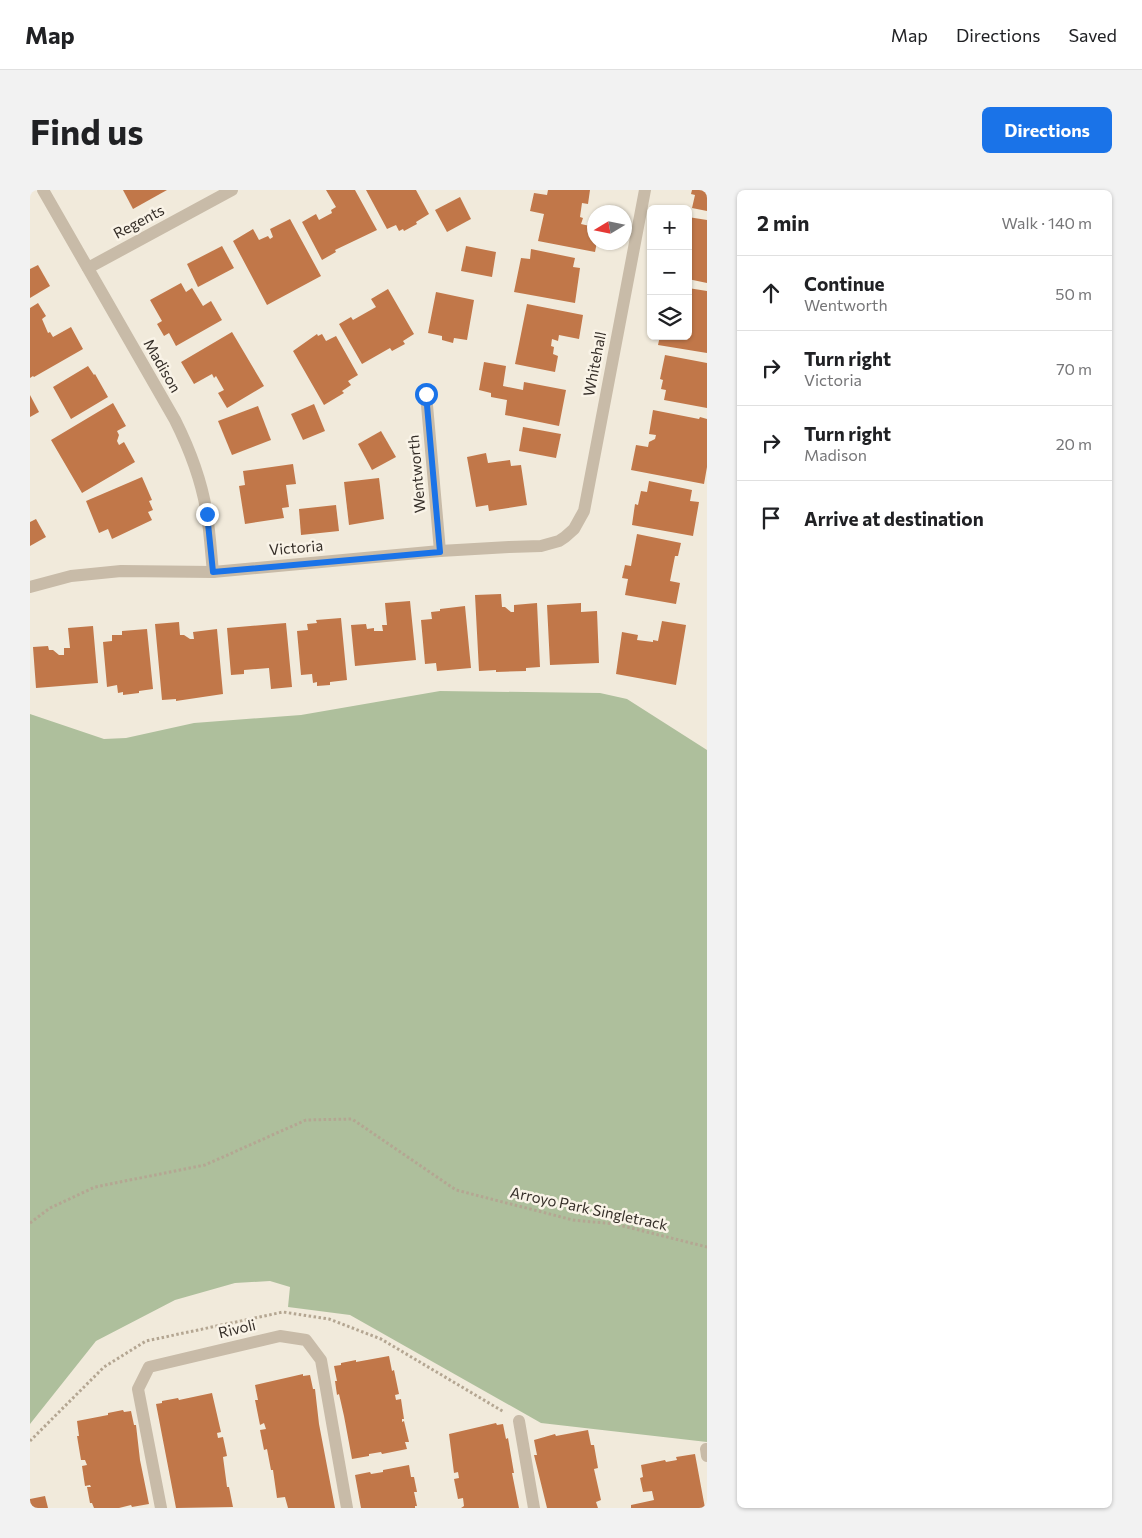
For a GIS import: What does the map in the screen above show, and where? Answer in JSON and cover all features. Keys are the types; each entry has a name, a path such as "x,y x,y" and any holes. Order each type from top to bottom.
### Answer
{"street":[{"name":"Madison","path":"43,190 188,446 197,472 207,514 213,572"},
{"name":"Regents","path":"88,268 232,190"},
{"name":"Whitehall","path":"565,537 574,529 584,511 645,190"},
{"name":"Wentworth","path":"426,394 440,552"},
{"name":"Victoria","path":"30,587 71,576 121,571 213,572 440,552 541,546 559,541 565,537"},
{"name":"Rivoli","path":"161,1508 138,1389 148,1367 280,1336 306,1340 321,1360 347,1508"},
{"path":"519,1421 534,1508"}],"path":[{"name":"Arroyo Park Singletrack","path":"30,1223 50,1208 96,1187 205,1165 306,1120 352,1119 456,1190 573,1220 615,1224 707,1247"}],"green space":[{"path":"440,691 600,693 627,699 707,750 707,1442 541,1423 350,1315 288,1307 290,1287 270,1281 235,1283 175,1300 96,1341 30,1424 30,714 104,739 126,738 194,723 301,715"}],"building":[{"path":"123,190 167,190 133,209"},
{"path":"326,190 355,190 377,230 335,250 336,252 322,260 302,222 316,214 319,220 332,213 331,210 336,207"},
{"path":"366,190 416,190 429,214 416,222 417,224 404,231 403,229 399,231 396,225 387,229"},
{"path":"548,190 590,190 588,204 582,203 580,217 583,218 581,224 587,225 587,250 595,250 595,252 538,241 544,214 530,211 534,193 547,195"},
{"path":"692,190 707,190 707,211 692,208 695,195 691,194"},
{"path":"460,197 471,219 447,232 435,210"},
{"path":"692,218 707,220 707,283 692,280"},
{"path":"290,219 321,276 267,305 233,241 253,229 259,240 268,236 270,239 273,237 270,229"},
{"path":"222,246 234,268 198,287 187,264"},
{"path":"466,246 496,252 492,277 461,271"},
{"path":"531,249 575,258 573,267 580,268 575,303 514,292 521,258 530,259"},
{"path":"38,265 50,286 30,298 30,269"},
{"path":"181,283 186,292 192,288 203,306 211,301 222,320 176,346 169,333 164,336 157,324 162,321 150,300"},
{"path":"388,289 414,334 403,341 405,344 392,351 390,348 362,364 339,324 351,317 353,320 376,307 371,299"},
{"path":"692,289 707,291 707,353 658,345 659,340 692,340"},
{"path":"436,292 474,300 467,340 454,338 453,343 442,340 442,336 428,333"},
{"path":"38,303 46,316 42,319 48,333 50,332 53,337 71,327 83,349 30,378 30,308"},
{"path":"527,304 583,315 579,339 559,335 558,341 552,339 553,354 558,356 555,372 515,364"},
{"path":"232,332 264,386 227,408 218,393 224,390 216,376 214,378 212,374 194,384 181,362"},
{"path":"317,334 318,336 322,334 326,341 336,336 358,375 348,381 351,385 342,391 344,393 324,405 293,351"},
{"path":"665,355 707,363 707,408 664,400 666,390 661,389 663,380 660,379"},
{"path":"484,362 506,366 503,386 523,390 524,382 566,390 559,426 505,415 507,400 491,397 491,393 479,390"},
{"path":"88,366 95,374 108,397 71,419 53,387"},
{"path":"30,395 39,412 30,417"},
{"path":"113,403 126,426 117,431 119,435 117,441 119,445 124,442 135,462 82,493 51,440"},
{"path":"314,404 325,431 303,440 291,414"},
{"path":"258,406 271,440 232,455 218,421"},
{"path":"653,410 707,419 707,467 704,484 631,470 636,445 648,447 649,442 655,439 656,435 649,434"},
{"path":"523,427 561,434 556,458 519,451"},
{"path":"381,431 396,457 372,470 358,444"},
{"path":"486,453 488,463 510,460 511,466 521,465 527,505 489,511 488,505 476,507 467,457"},
{"path":"293,464 296,484 286,485 289,507 282,508 284,518 245,524 239,486 245,485 243,471"},
{"path":"142,477 152,500 149,501 153,510 148,512 152,520 112,539 108,529 99,533 86,501"},
{"path":"379,478 384,519 349,525 344,482"},
{"path":"649,481 692,490 690,501 699,502 693,536 632,525 635,504 638,505 641,491 647,492"},
{"path":"336,505 339,531 301,535 299,509"},
{"path":"36,519 46,537 30,546 30,522"},
{"path":"637,534 681,543 678,556 675,556 670,581 680,583 676,604 625,595 628,579 622,578 625,565 631,566"},
{"path":"501,594 502,607 511,612 514,612 514,605 537,603 540,667 526,668 526,671 479,671 475,595"},
{"path":"410,601 416,660 355,666 351,625 366,624 367,629 374,628 374,631 383,631 382,625 387,625 385,603"},
{"path":"581,603 581,612 597,611 599,663 550,665 547,605"},
{"path":"465,606 471,668 437,671 436,663 425,664 421,620 432,619 431,612 440,611 440,609"},
{"path":"341,618 347,680 330,682 330,685 317,686 317,682 313,683 312,674 301,675 297,631 308,630 307,624 317,623 316,620"},
{"path":"662,621 686,625 676,685 616,674 622,632 638,635 637,640 658,641"},
{"path":"179,622 180,635 190,639 194,639 193,632 217,629 223,694 176,701 176,699 162,700 155,624"},
{"path":"286,623 292,687 271,689 269,668 244,670 244,674 231,675 227,628"},
{"path":"93,626 98,683 36,688 33,647 48,646 49,650 53,650 59,655 64,655 64,648 70,648 68,628"},
{"path":"147,629 153,689 123,695 123,692 118,693 117,685 107,687 103,642 112,641 112,635 122,635 122,631"},
{"path":"389,1356 399,1394 395,1395 396,1400 401,1399 404,1419 402,1419 402,1422 404,1421 409,1442 405,1442 407,1449 382,1454 381,1452 369,1454 369,1456 352,1459 339,1394 337,1395 334,1366 356,1360 356,1362"},
{"path":"303,1374 303,1376 310,1375 313,1389 315,1389 319,1424 335,1508 288,1508 285,1497 277,1498 273,1470 271,1470 267,1449 264,1450 260,1430 266,1429 264,1423 260,1425 255,1400 258,1400 255,1385"},
{"path":"212,1393 221,1432 217,1433 218,1438 223,1437 227,1456 223,1457 227,1487 229,1487 233,1507 176,1508 156,1404 162,1403 162,1401 178,1398 179,1400"},
{"path":"123,1410 124,1412 131,1411 134,1425 136,1425 140,1460 149,1504 119,1508 94,1508 92,1503 90,1503 87,1487 91,1487 90,1485 85,1486 82,1466 87,1465 85,1460 81,1460 77,1436 79,1436 77,1421"},
{"path":"496,1423 497,1425 503,1424 506,1439 508,1438 519,1508 461,1508 464,1506 463,1498 458,1499 454,1479 459,1478 458,1472 454,1473 449,1434"},
{"path":"588,1430 591,1445 594,1445 598,1468 594,1469 601,1500 596,1502 598,1508 547,1508 534,1455 537,1455 534,1440 555,1434 556,1436"},
{"path":"695,1454 705,1508 631,1508 631,1505 654,1500 652,1491 643,1492 640,1478 643,1477 641,1465 665,1460 666,1462 677,1460 676,1457"},
{"path":"409,1465 417,1492 414,1492 417,1506 415,1508 361,1508 355,1475 383,1472 383,1470"},
{"path":"45,1496 48,1508 30,1508 30,1499"}],"route":[{"path":"207,514 213,572 440,552 426,394"}]}
